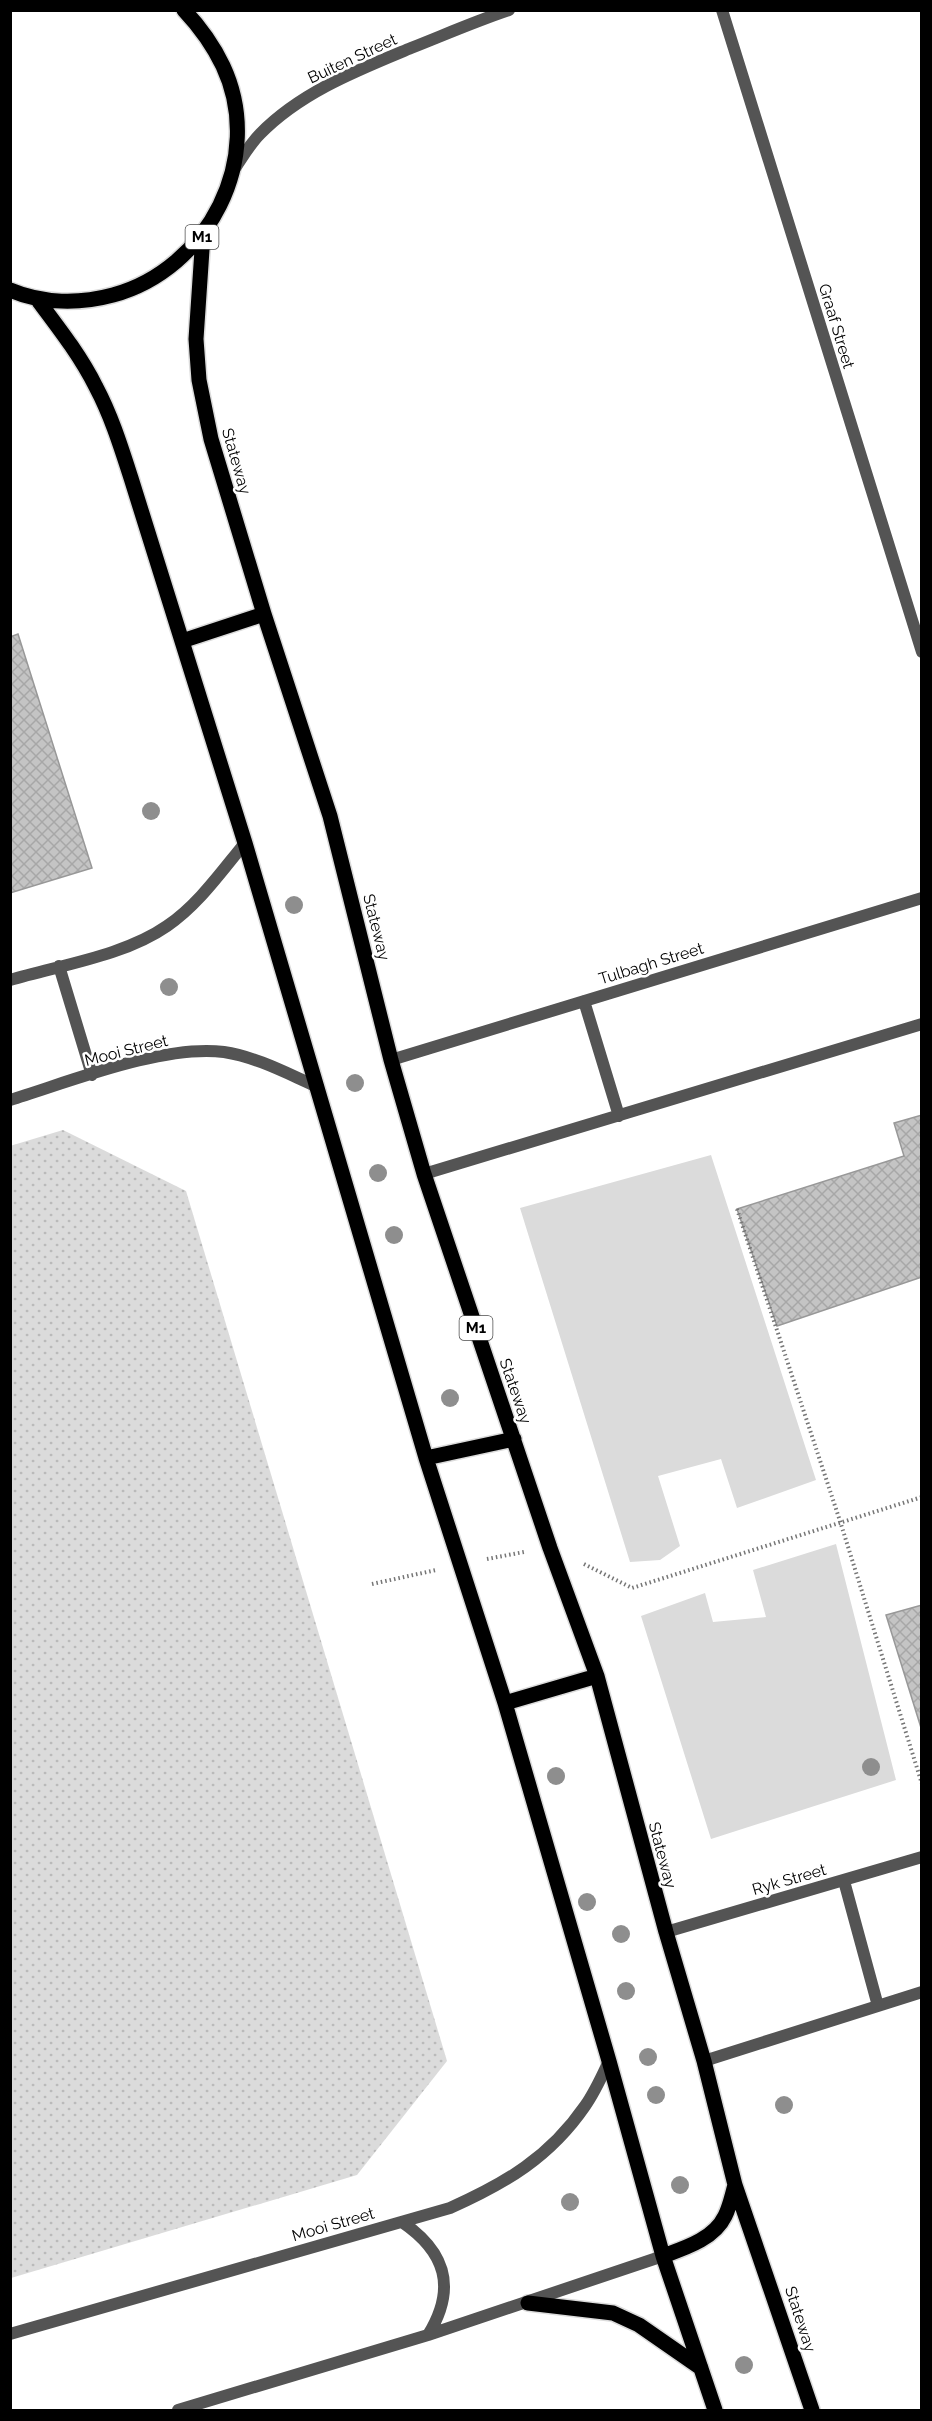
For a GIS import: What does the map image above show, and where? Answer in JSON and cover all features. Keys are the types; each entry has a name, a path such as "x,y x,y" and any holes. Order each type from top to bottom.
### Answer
{"main road":[{"name":"M1","path":"11,292 69,302 99,299 129,291 158,276 174,264 203,235 221,204 233,171 237,136 234,102 224,68 207,38 184,10"},
{"name":"Stateway","path":"203,235 196,339 199,380 211,439 264,614 330,816 391,1060 424,1174 550,1548 597,1676 666,1932 704,2061 735,2185 812,2410"},
{"path":"38,298 72,345 97,388 131,478 245,843 426,1458 505,1703 663,2256 715,2410"},
{"path":"182,641 264,614"},
{"path":"426,1458 514,1439"},
{"path":"505,1703 597,1676"},
{"path":"663,2256 690,2246 710,2234 724,2217 735,2185"},
{"path":"528,2303 613,2313 639,2325 701,2368"}],"street":[{"name":"Buiten Street","path":"233,171 259,135 286,110 321,88 477,16 509,10"},
{"name":"Graaf Street","path":"722,10 921,652"},
{"path":"10,980 145,939 167,926 189,908 245,843"},
{"name":"Tulbagh Street","path":"391,1060 921,898"},
{"path":"59,966 92,1075"},
{"path":"584,1001 619,1116"},
{"path":"424,1174 921,1024"},
{"name":"Mooi Street","path":"10,1100 152,1057 191,1052 223,1052 253,1060 318,1087"},
{"name":"Ryk Street","path":"666,1932 921,1857"},
{"path":"844,1881 878,2006"},
{"path":"704,2061 921,1992"},
{"name":"Mooi Street","path":"10,2334 450,2208 493,2189 538,2158 564,2134 586,2104 609,2061"},
{"path":"402,2222 420,2235 434,2251 443,2272 445,2294 440,2316 428,2335"},
{"path":"178,2410 428,2335 663,2256"}],"path":[{"path":"737,1209 840,1521 921,1784"},
{"path":"372,1584 460,1564 550,1548 632,1588 921,1497"}],"shaded area":[{"path":"63,1130 186,1191 447,2061 357,2175 11,2278 10,1146"},
{"path":"711,1155 816,1480 737,1508 721,1459 658,1476 680,1546 660,1560 630,1562 520,1208"},
{"path":"836,1544 896,1780 711,1839 641,1616 705,1593 713,1622 766,1617 753,1570"}],"building":[{"path":"18,634 92,868 10,893 10,637"},
{"path":"922,1115 922,1277 777,1326 737,1209 904,1156 894,1123"},
{"path":"922,1605 922,1731 886,1615"}]}
